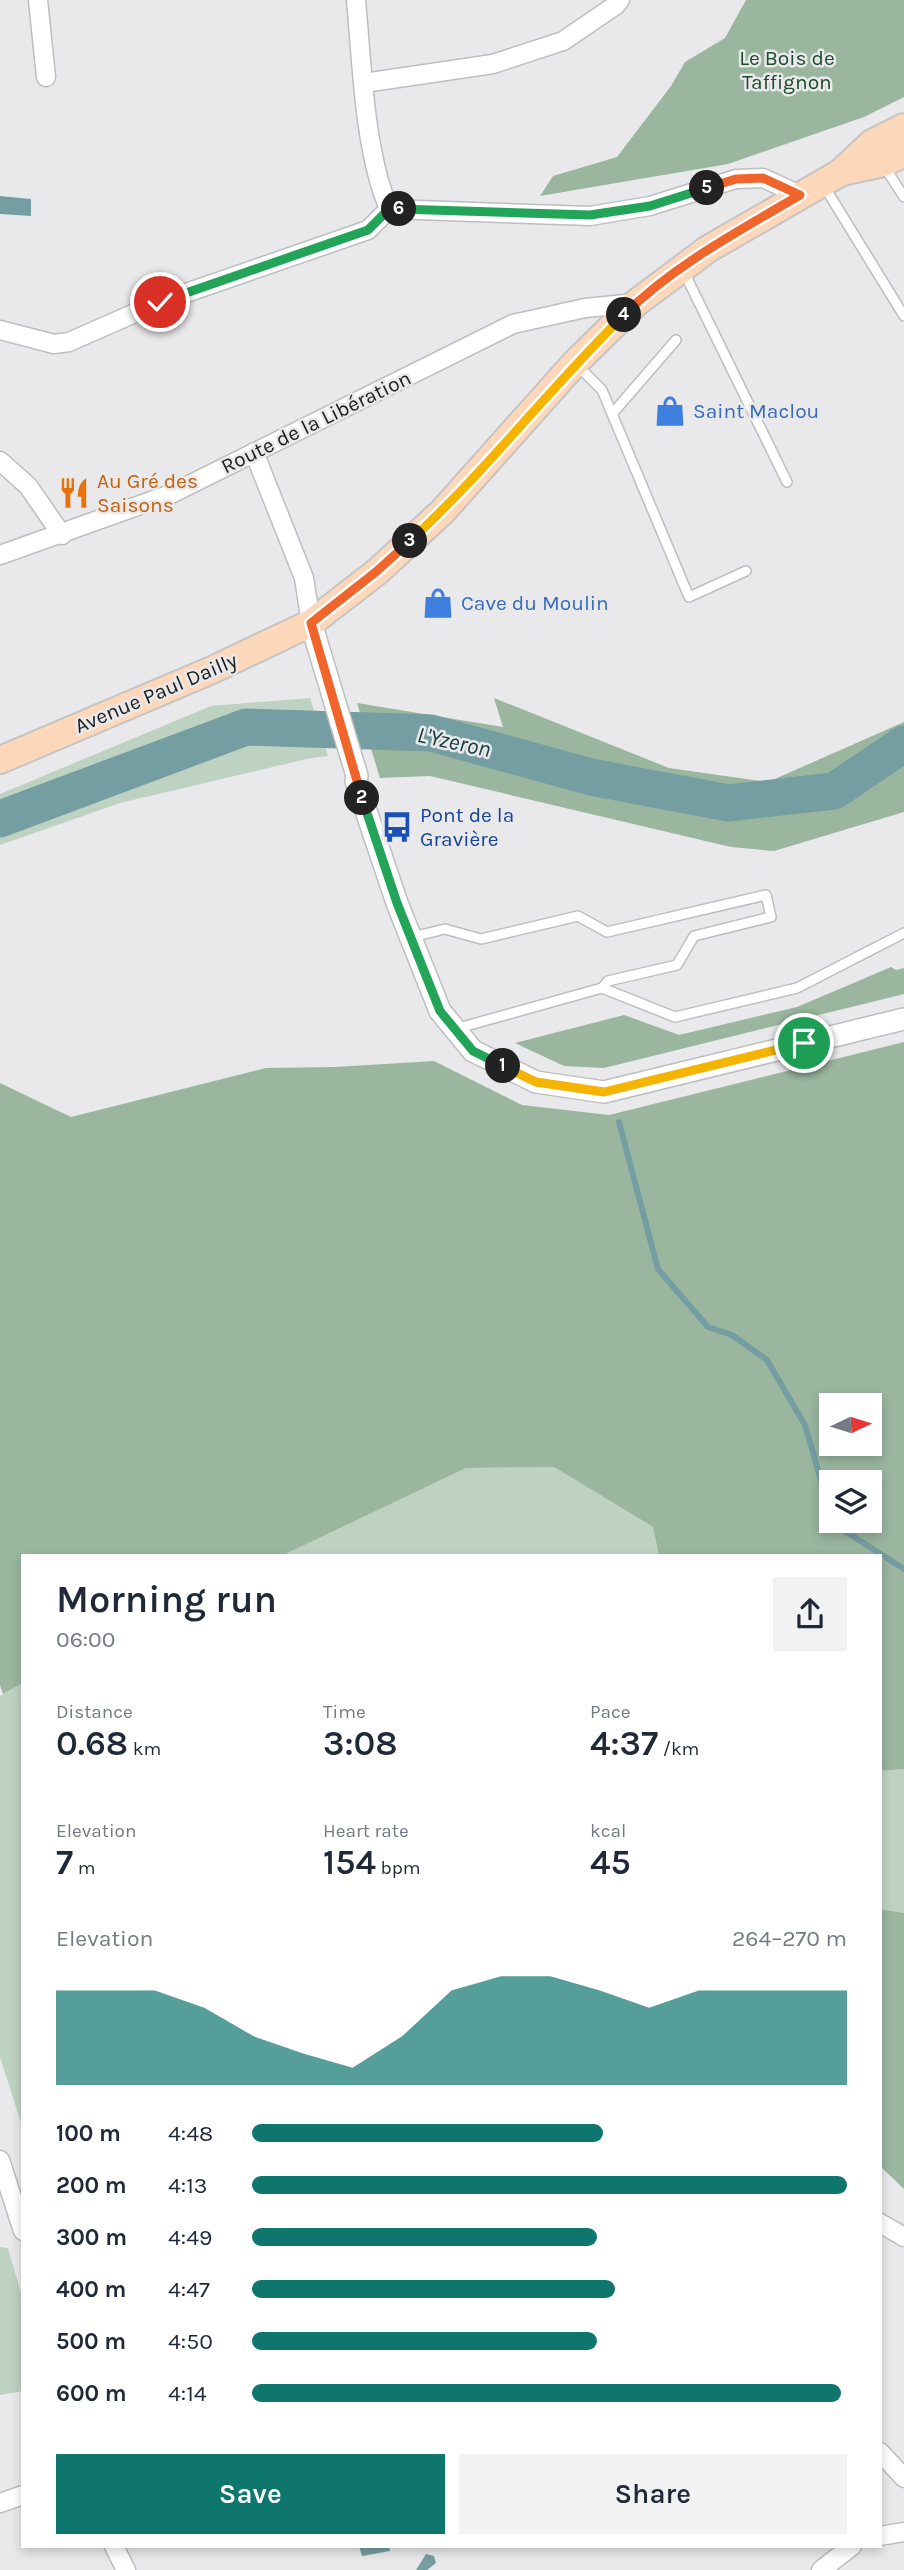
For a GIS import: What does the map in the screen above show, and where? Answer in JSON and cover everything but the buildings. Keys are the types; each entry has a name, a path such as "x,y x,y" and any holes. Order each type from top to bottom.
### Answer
{"main road":[{"path":"311,623 377,571 443,511 575,363 636,303 708,249 820,184 872,143 904,127"},
{"path":"820,184 893,158"},
{"name":"Avenue Paul Dailly","path":"0,760 212,670 311,623"}],"street":[{"path":"38,0 46,77"},
{"path":"356,0 363,83 378,183 389,209"},
{"path":"363,83 493,64 564,41 620,0"},
{"path":"0,330 54,344 69,342 160,302 368,230 389,209 590,215 650,206 736,179 763,178 820,184"},
{"name":"Route de la Libération","path":"0,555 171,494 513,324 585,308 636,303"},
{"path":"254,452 304,578 311,623 358,776 356,781 411,937 440,1011 473,1051 536,1082 604,1092 904,1019"},
{"path":"0,461 28,486 62,535"},
{"path":"0,2160 21,2224 0,2223"},
{"path":"882,2224 904,2237"},
{"path":"882,2454 904,2478"},
{"path":"0,2503 21,2496"},
{"path":"882,2536 904,2532"},
{"path":"115,2548 127,2570"},
{"path":"821,2570 849,2548"}],"lane":[{"path":"893,158 904,197"},
{"path":"820,184 904,316"},
{"path":"682,268 787,482"},
{"path":"612,414 676,340"},
{"path":"575,363 602,390 689,597 746,571"},
{"path":"411,937 445,929 481,939 578,916 607,932 766,895 771,916 694,936 677,965 608,981 602,988 455,1029"},
{"path":"602,988 676,1017 797,988 904,933"}],"green space":[{"name":"Le Bois de Taffignon","path":"746,0 904,0 904,97 864,117 728,164 540,196 553,176 617,157 671,86 685,62 725,38"},
{"path":"310,698 328,756 120,803 0,845 0,794 211,706"},
{"path":"494,698 669,768 768,782 904,722 904,812 774,851 731,847 430,776 380,778 357,703 503,727"},
{"path":"891,967 896,970 904,968 904,994 604,1068 564,1066 515,1043 624,1015 679,1035 797,1007"},
{"path":"904,1042 904,1769 882,1771 882,1554 659,1554 653,1527 554,1467 466,1468 285,1554 21,1554 21,1684 3,1694 0,1685 0,1083 71,1117 266,1068 434,1061 522,1105 609,1115"},
{"path":"554,1467 653,1527 659,1554 282,1554 466,1468"},
{"path":"21,1684 21,2123 0,2057 0,1696"},
{"path":"904,1769 904,1913 882,1909 882,1771"},
{"path":"882,1909 904,1913 904,2189 882,2168"},
{"path":"0,2247 8,2248 21,2293 21,2391 0,2395"}],"water":[{"path":"0,196 31,199 31,216 0,214"},
{"path":"360,2548 389,2548 390,2551 362,2556"},
{"path":"426,2554 434,2556 436,2563 427,2570 416,2570"}],"waterway":[{"name":"L'Yzeron","path":"0,819 246,727 431,733 591,777 728,803 834,791 904,744"},
{"path":"619,1122 658,1269 708,1327 732,1335 767,1360 805,1425 819,1473"},
{"path":"848,1533 881,1554"},
{"path":"882,1555 904,1569"}],"place":[{"name":"Saint Maclou","path":"670,411"},
{"name":"Au Gré des Saisons","path":"74,493"},
{"name":"Cave du Moulin","path":"438,603"},
{"name":"Pont de la Gravière","path":"397,827"}],"route":[{"path":"160,302 368,230 389,209 590,215 650,206 736,179 763,178 800,195 708,249 636,303 575,363 443,511 377,571 311,623 358,776 356,781 397,903 440,1011 473,1051 536,1082 604,1092 804,1043"}]}
